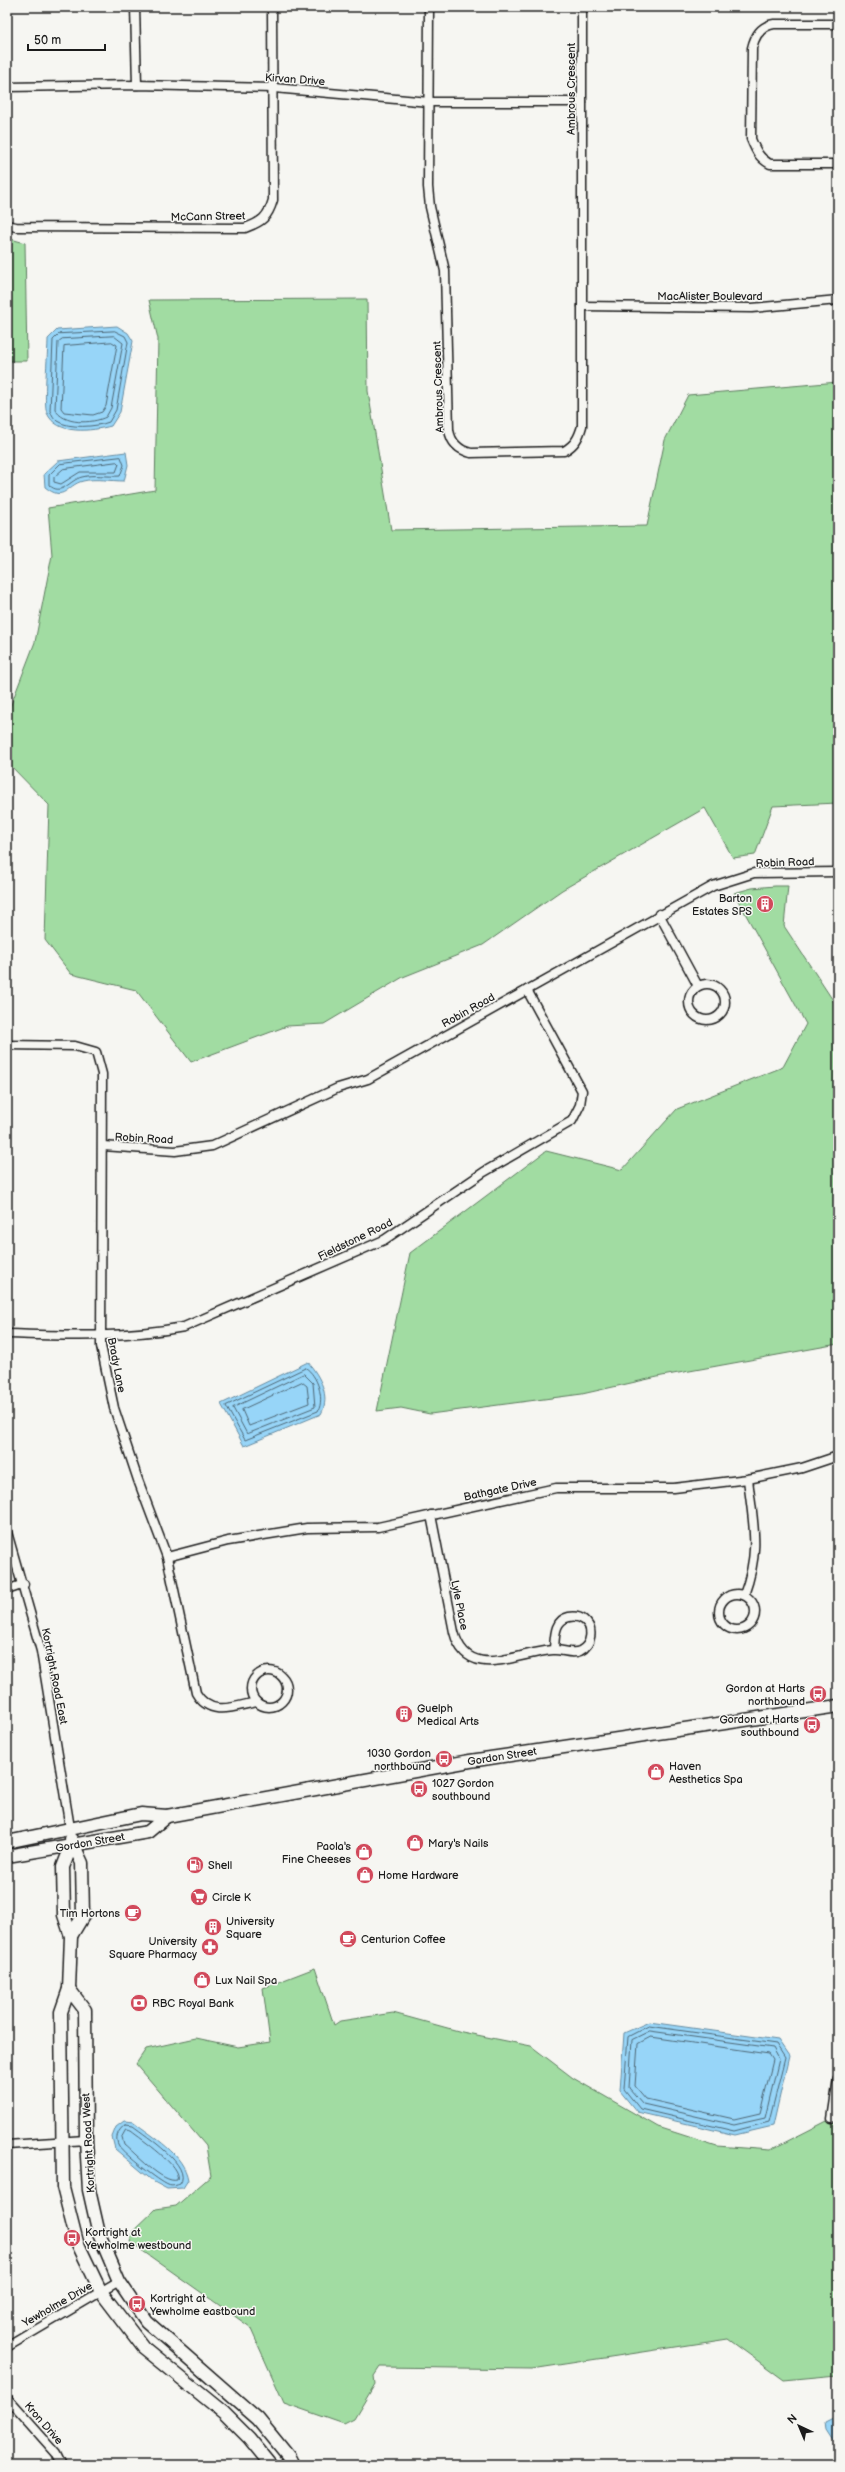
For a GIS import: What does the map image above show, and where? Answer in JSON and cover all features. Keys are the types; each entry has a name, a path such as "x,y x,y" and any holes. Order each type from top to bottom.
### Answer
{"street":[{"path":"135,7 137,85"},
{"name":"McCann Street","path":"7,225 16,227 245,228 260,223 269,215 273,200 274,88 272,7"},
{"name":"Ambrous Crescent","path":"429,7 428,186 430,207 445,271 449,430 453,443 464,451 471,453 564,451 576,442 582,426 582,7"},
{"path":"838,24 774,24 768,25 757,34 752,48 751,139 759,156 770,164 838,164"},
{"name":"Kirvan Drive","path":"7,87 137,85 274,88 429,102 582,102"},
{"name":"MacAlister Boulevard","path":"582,306 752,308 838,300"},
{"name":"Robin Road","path":"103,1146 175,1151 212,1146 338,1088 368,1079 659,914 713,886 754,873 838,872"},
{"path":"659,914 698,986"},
{"path":"710,984 720,989 724,995 724,1007 717,1016 706,1020 696,1016 692,1011 690,1006 690,995 698,986 710,984"},
{"name":"Fieldstone Road","path":"7,1334 100,1336 157,1332 184,1327 384,1240 484,1172 572,1121 580,1105 582,1091 526,990"},
{"name":"Brady Lane","path":"7,1045 75,1046 96,1052 102,1074 103,1146 100,1336 114,1408 138,1480 167,1557 194,1686 199,1698 209,1707 217,1709 256,1702 261,1706 272,1707 282,1701 287,1691 284,1679 280,1675 269,1670 257,1674 250,1685 250,1691 256,1702"},
{"name":"Bathgate Drive","path":"167,1557 228,1541 307,1528 378,1527 556,1488 674,1488 748,1479 802,1468 838,1456"},
{"path":"744,1595 752,1571 755,1554 754,1520 748,1479"},
{"name":"Lyle Place","path":"431,1515 454,1632 460,1648 473,1658 489,1662 554,1649 575,1652 586,1647 591,1636 588,1624 579,1617 568,1617 562,1620 556,1629 554,1649"},
{"name":"Kortright Road East","path":"7,1532 24,1584 41,1651 70,1828"},
{"path":"7,1590 24,1584"},
{"path":"732,1595 744,1595 752,1603 755,1614 750,1624 739,1629 728,1627 721,1618 720,1607 727,1597 732,1595"},
{"name":"Gordon Street","path":"7,1842 141,1814 167,1816 470,1761 838,1706"},
{"name":"Gordon Street","path":"7,1856 148,1832 167,1816"},
{"path":"70,1828 72,1844 82,1863 83,1916 71,1936"},
{"path":"72,1844 63,1867 64,1916 71,1936 69,1989 61,2012 63,2187 77,2242 101,2292 143,2347 224,2413 250,2438 271,2465"},
{"name":"Kortright Road West","path":"69,1989 85,2010 86,2140 89,2190 99,2234 119,2281 146,2321 258,2419 289,2457 293,2465"},
{"path":"832,2119 838,2079"},
{"path":"7,2145 28,2142 63,2142 86,2140"},
{"name":"Yewholme Drive","path":"7,2347 119,2281"},
{"name":"Kron Drive","path":"7,2398 56,2453 62,2465"}],"green space":[{"path":"7,238 25,243 27,361 7,361"},
{"path":"367,299 368,391 391,530 647,526 665,440 688,395 838,382 838,803 773,806 755,855 733,858 705,808 562,890 483,945 403,977 324,1024 287,1026 191,1062 136,990 71,974 45,940 49,805 7,762 7,715 35,642 52,555 48,508 155,490 158,339 149,300"},
{"path":"788,886 784,926 838,1008 838,1344 662,1376 582,1394 430,1414 401,1408 377,1411 410,1253 546,1151 622,1170 677,1109 783,1067 806,1024 734,893 752,888"},
{"path":"315,1968 334,2025 340,2021 393,2013 462,2032 531,2046 573,2078 658,2127 717,2146 770,2150 827,2121 838,2123 838,2375 784,2380 728,2339 532,2369 380,2367 374,2376 375,2384 354,2419 344,2424 284,2403 250,2327 130,2242 133,2231 156,2209 176,2206 211,2176 206,2146 136,2064 146,2049 196,2038 238,2047 270,2042 263,1988"}],"water":[{"path":"117,326 128,333 133,341 120,412 111,426 103,428 76,430 67,429 59,425 52,420 47,413 46,408 48,339 57,330"},
{"path":"126,452 128,465 124,481 88,480 77,483 65,492 61,493 52,492 45,487 44,474 58,461"},
{"path":"308,1362 323,1387 325,1400 321,1414 244,1446 221,1404"},
{"path":"649,2022 778,2040 789,2056 773,2126 735,2135 637,2112 620,2091 624,2033"},
{"path":"124,2121 134,2122 174,2154 181,2162 188,2180 183,2188 167,2189 154,2182 115,2149 112,2137 116,2127"},
{"path":"838,2418 838,2447 827,2430 826,2424"}],"place":[{"name":"Barton Estates SPS","path":"765,904"},
{"name":"Gordon at Harts northbound","path":"818,1694"},
{"name":"Guelph Medical Arts","path":"404,1714"},
{"name":"Gordon at Harts southbound","path":"812,1725"},
{"name":"1030 Gordon northbound","path":"444,1759"},
{"name":"Haven Aesthetics Spa","path":"656,1772"},
{"name":"1027 Gordon southbound","path":"419,1789"},
{"name":"Mary's Nails","path":"415,1843"},
{"name":"Paola's Fine Cheeses","path":"364,1852"},
{"name":"Shell","path":"195,1865"},
{"name":"Home Hardware","path":"365,1875"},
{"name":"Circle K","path":"199,1897"},
{"name":"Tim Hortons","path":"133,1913"},
{"name":"University Square","path":"213,1927"},
{"name":"Centurion Coffee","path":"348,1939"},
{"name":"University Square Pharmacy","path":"210,1947"},
{"name":"Lux Nail Spa","path":"202,1980"},
{"name":"RBC Royal Bank","path":"139,2003"},
{"name":"Kortright at Yewholme westbound","path":"72,2238"},
{"name":"Kortright at Yewholme eastbound","path":"137,2304"}]}
